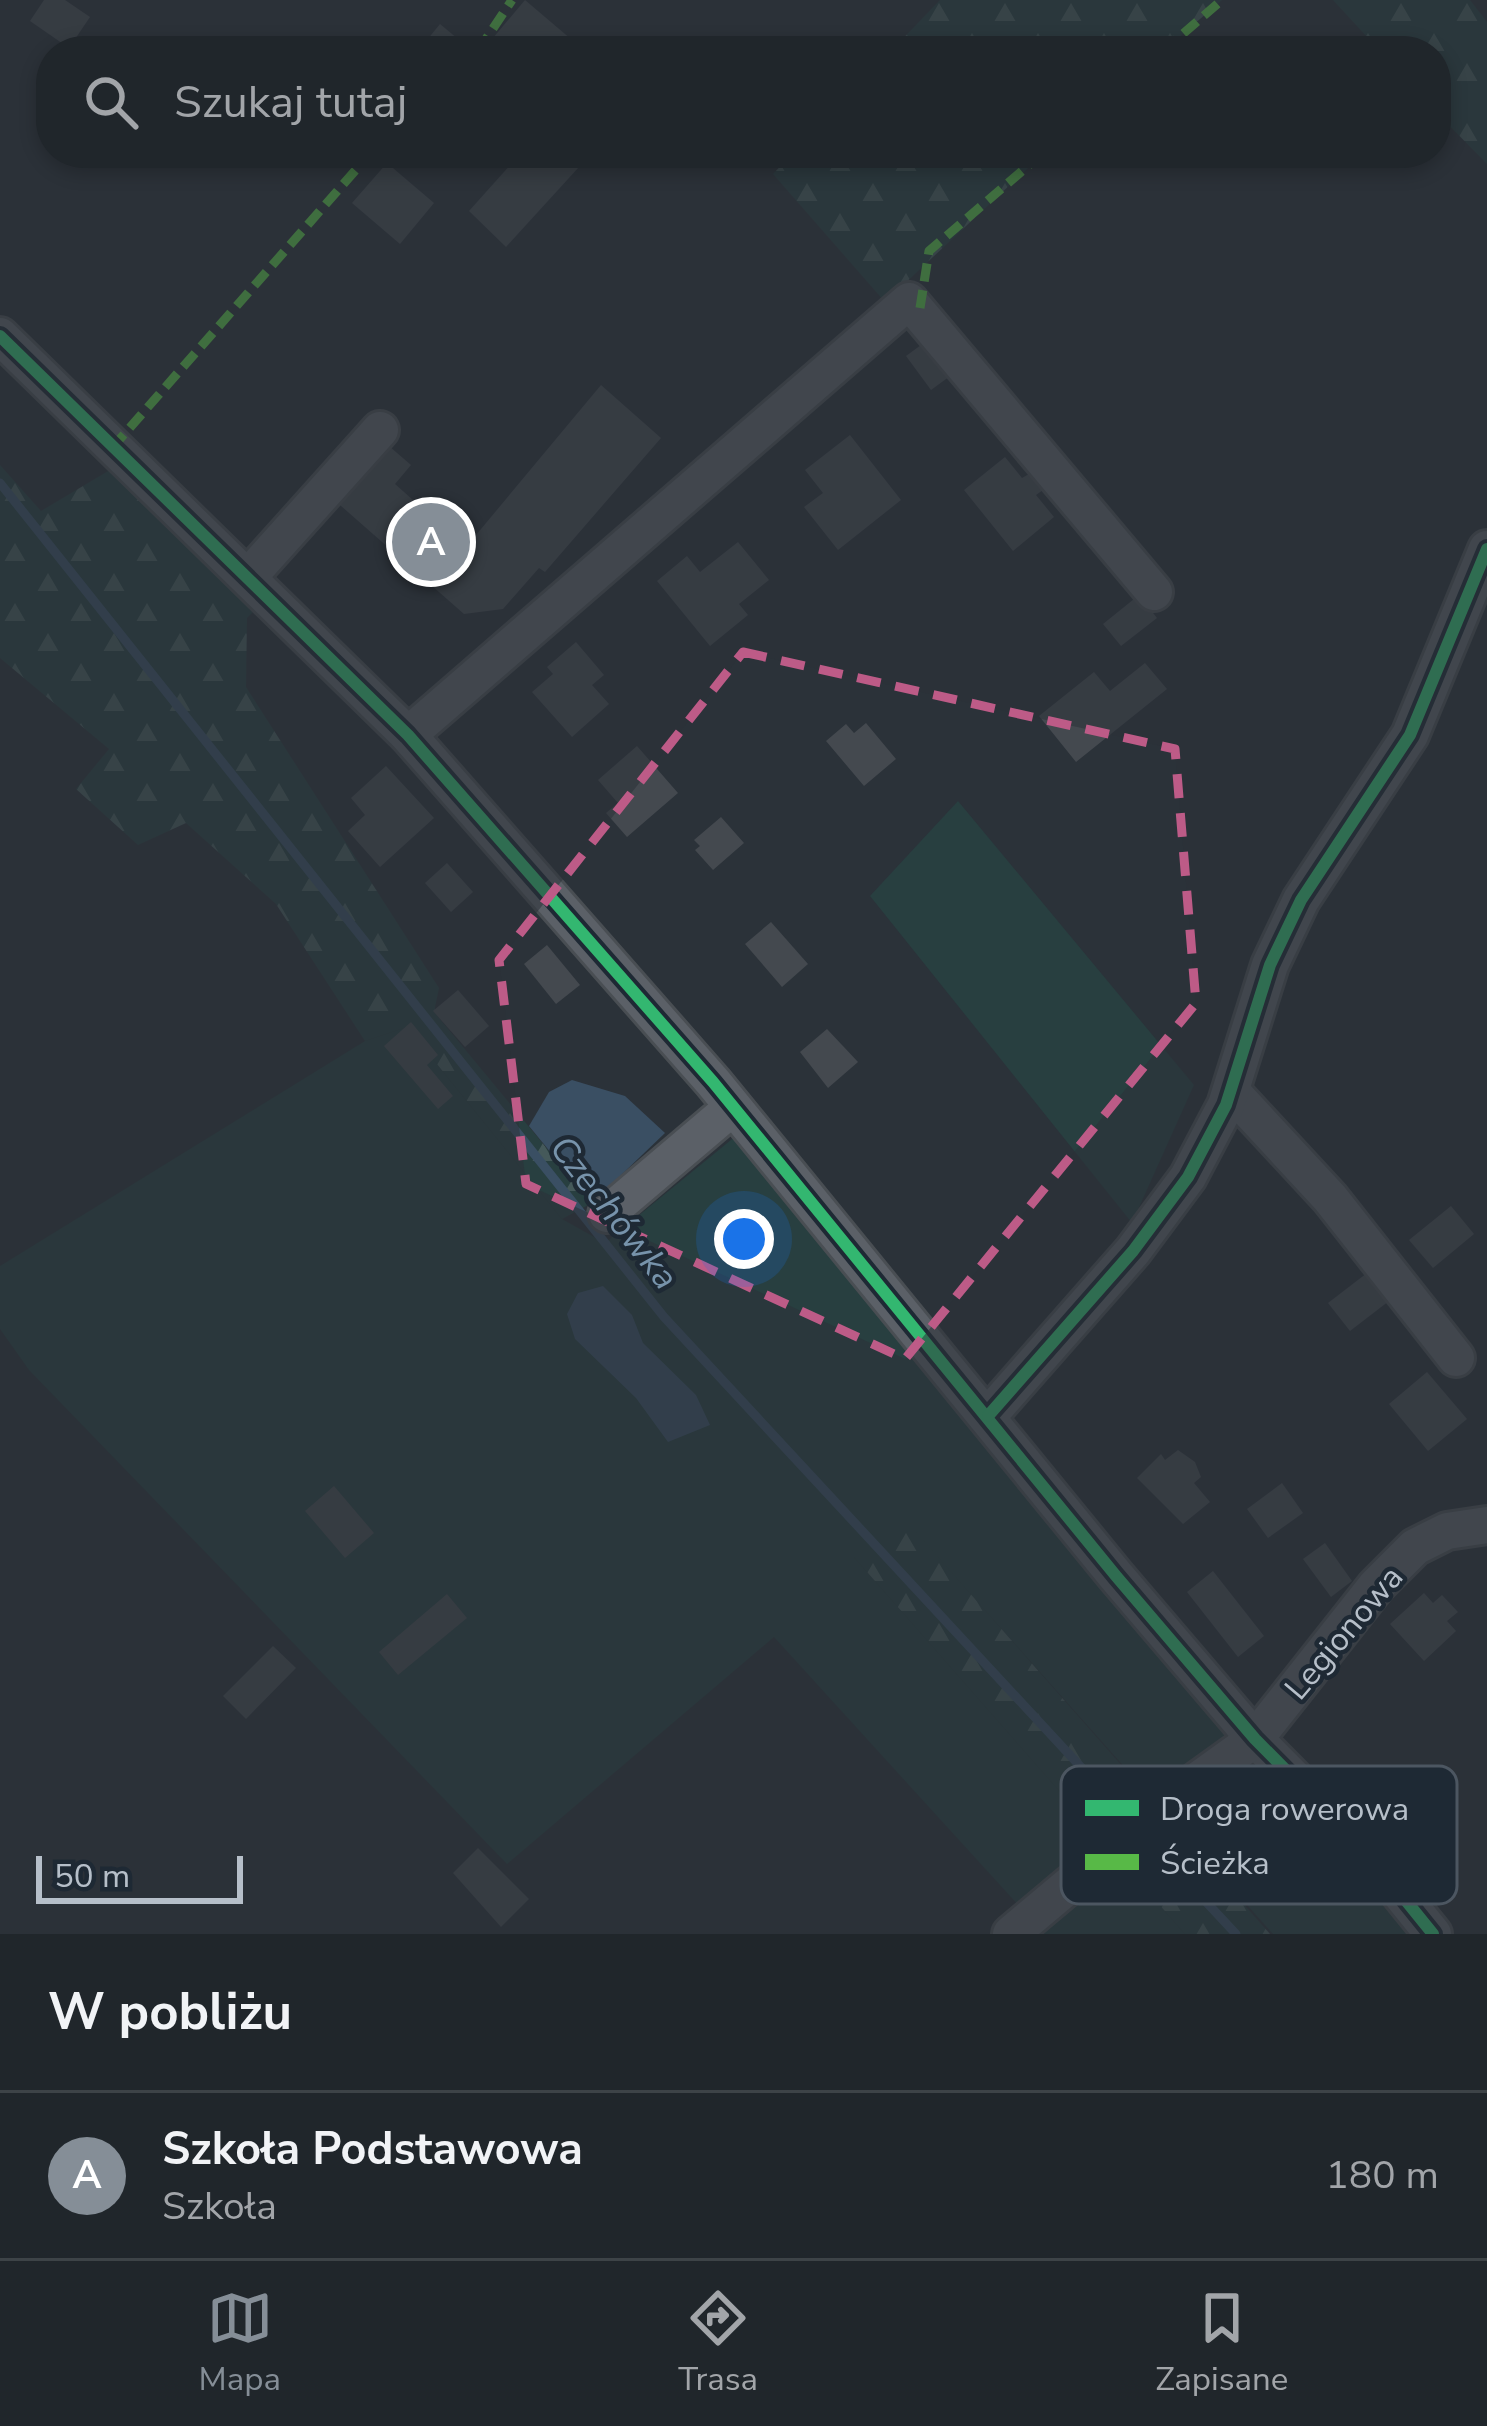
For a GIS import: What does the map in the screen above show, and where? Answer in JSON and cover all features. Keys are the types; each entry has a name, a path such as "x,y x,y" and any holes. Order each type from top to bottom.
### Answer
{"street":[{"path":"408,735 909,301 920,308 1154,592"},
{"path":"0,336 250,575 408,735 733,1107 1282,1766"},
{"path":"250,575 380,430"},
{"path":"988,1416 1166,1211 1231,1091 1270,965 1301,900 1410,735 1487,549"},
{"path":"1231,1091 1330,1198 1456,1358"},
{"path":"607,1214 733,1107"},
{"name":"Legionowa","path":"1217,1766 1255,1739 1376,1586 1415,1547 1448,1531 1487,1525"},
{"name":"Legionowa","path":"1034,1927 1061,1899"},
{"path":"1409,1904 1433,1934"}],"highlighted area":[{"path":"743,652 1175,749 1196,1003 905,1359 526,1184 499,960"}],"green space":[{"path":"940,0 1222,0 1180,36 905,36"},
{"path":"1333,0 1470,0 1487,22 1487,164 1451,127 1451,36 1366,36"},
{"path":"779,168 1028,168 885,302 773,174"},
{"path":"120,464 265,600 247,618 246,687 439,988 434,1012 592,1203 562,1219 407,1027 365,1041 276,904 186,823 138,845 76,789 109,749 0,658 0,465 41,511"},
{"path":"958,801 1194,1085 1132,1223 870,896"},
{"path":"407,1027 562,1219 605,1243 748,1126 1280,1766 1123,1766 901,1516 854,1557 1061,1793 1061,1904 1159,1904 1185,1934 1011,1934 1030,1918 774,1637 507,1864 29,1370 0,1329 0,1266 365,1041"},
{"path":"901,1515 1122,1766 1061,1766 1061,1793 853,1556"},
{"path":"1159,1904 1244,1904 1270,1934 1185,1934"},
{"path":"1246,1904 1395,1904 1420,1934 1273,1934"}],"water":[{"path":"572,1080 625,1096 665,1133 592,1203 529,1126 549,1092"},
{"path":"603,1286 632,1315 643,1343 696,1395 710,1425 668,1442 636,1398 575,1339 567,1314 578,1293"}],"building":[{"path":"44,0 65,0 90,17 77,36 52,36 30,21"},
{"path":"525,0 567,36 495,36"},
{"path":"440,24 454,36 430,36"},
{"path":"383,168 393,168 434,203 400,244 352,203"},
{"path":"508,168 578,168 506,247 469,211"},
{"path":"932,337 957,371 931,390 906,356"},
{"path":"601,385 661,438 545,572 539,568 503,609 464,614 332,498 382,440 411,465 395,484 466,547"},
{"path":"850,435 901,500 838,550 804,507 823,493 805,470"},
{"path":"1005,457 1022,478 1029,474 1043,490 1036,495 1054,517 1013,551 964,490"},
{"path":"738,542 769,580 739,604 748,615 710,646 657,581 687,556 700,572"},
{"path":"1139,595 1157,618 1121,646 1103,624"},
{"path":"576,642 604,675 592,685 609,704 572,737 532,692 553,674 547,667"},
{"path":"1145,663 1167,689 1076,762 1039,716 1094,672 1110,691"},
{"path":"866,723 896,759 864,786 826,741 846,724 854,733"},
{"path":"637,746 678,793 627,837 606,813 618,803 598,780"},
{"path":"386,766 434,818 380,867 348,831 365,815 351,798"},
{"path":"721,817 744,843 713,870 695,850 700,846 694,840"},
{"path":"447,863 473,892 451,912 425,883"},
{"path":"771,922 808,964 782,987 745,944"},
{"path":"547,945 580,985 556,1004 524,964"},
{"path":"458,990 489,1026 465,1047 433,1011"},
{"path":"411,1022 438,1055 427,1065 453,1096 438,1109 384,1046"},
{"path":"827,1029 858,1062 828,1088 800,1052"},
{"path":"1451,1206 1474,1234 1433,1268 1409,1240"},
{"path":"1367,1273 1389,1301 1350,1331 1328,1303"},
{"path":"1427,1372 1467,1419 1428,1451 1389,1404"},
{"path":"1178,1450 1195,1462 1201,1477 1194,1483 1210,1502 1183,1524 1137,1478 1161,1454 1165,1460"},
{"path":"1282,1483 1303,1513 1268,1538 1247,1509"},
{"path":"334,1486 374,1533 345,1558 305,1511"},
{"path":"1325,1543 1352,1581 1331,1597 1303,1559"},
{"path":"1213,1571 1264,1636 1238,1657 1187,1592"},
{"path":"1424,1593 1433,1603 1442,1595 1458,1612 1447,1621 1456,1631 1424,1661 1390,1624"},
{"path":"447,1594 467,1618 398,1675 379,1652"},
{"path":"273,1646 296,1668 246,1719 223,1696"},
{"path":"478,1848 529,1899 501,1927 453,1873"}],"waterway":[{"name":"Czechówka","path":"0,483 664,1317 1080,1766"},
{"name":"Czechówka","path":"1208,1904 1236,1934"}],"marked path":[{"path":"488,36 512,0"},
{"path":"1180,36 1222,0"},
{"path":"112,448 357,168"},
{"path":"920,308 929,251 1026,168"}],"cycle path":[{"path":"0,336 408,735 713,1082 1116,1576 1282,1766"},
{"path":"988,1416 1133,1251 1188,1177 1226,1105 1270,965 1301,900 1410,735 1487,549"},
{"path":"1409,1904 1433,1934"}],"place":[{"name":"Szkoła Podstawowa","path":"431,542"}]}
